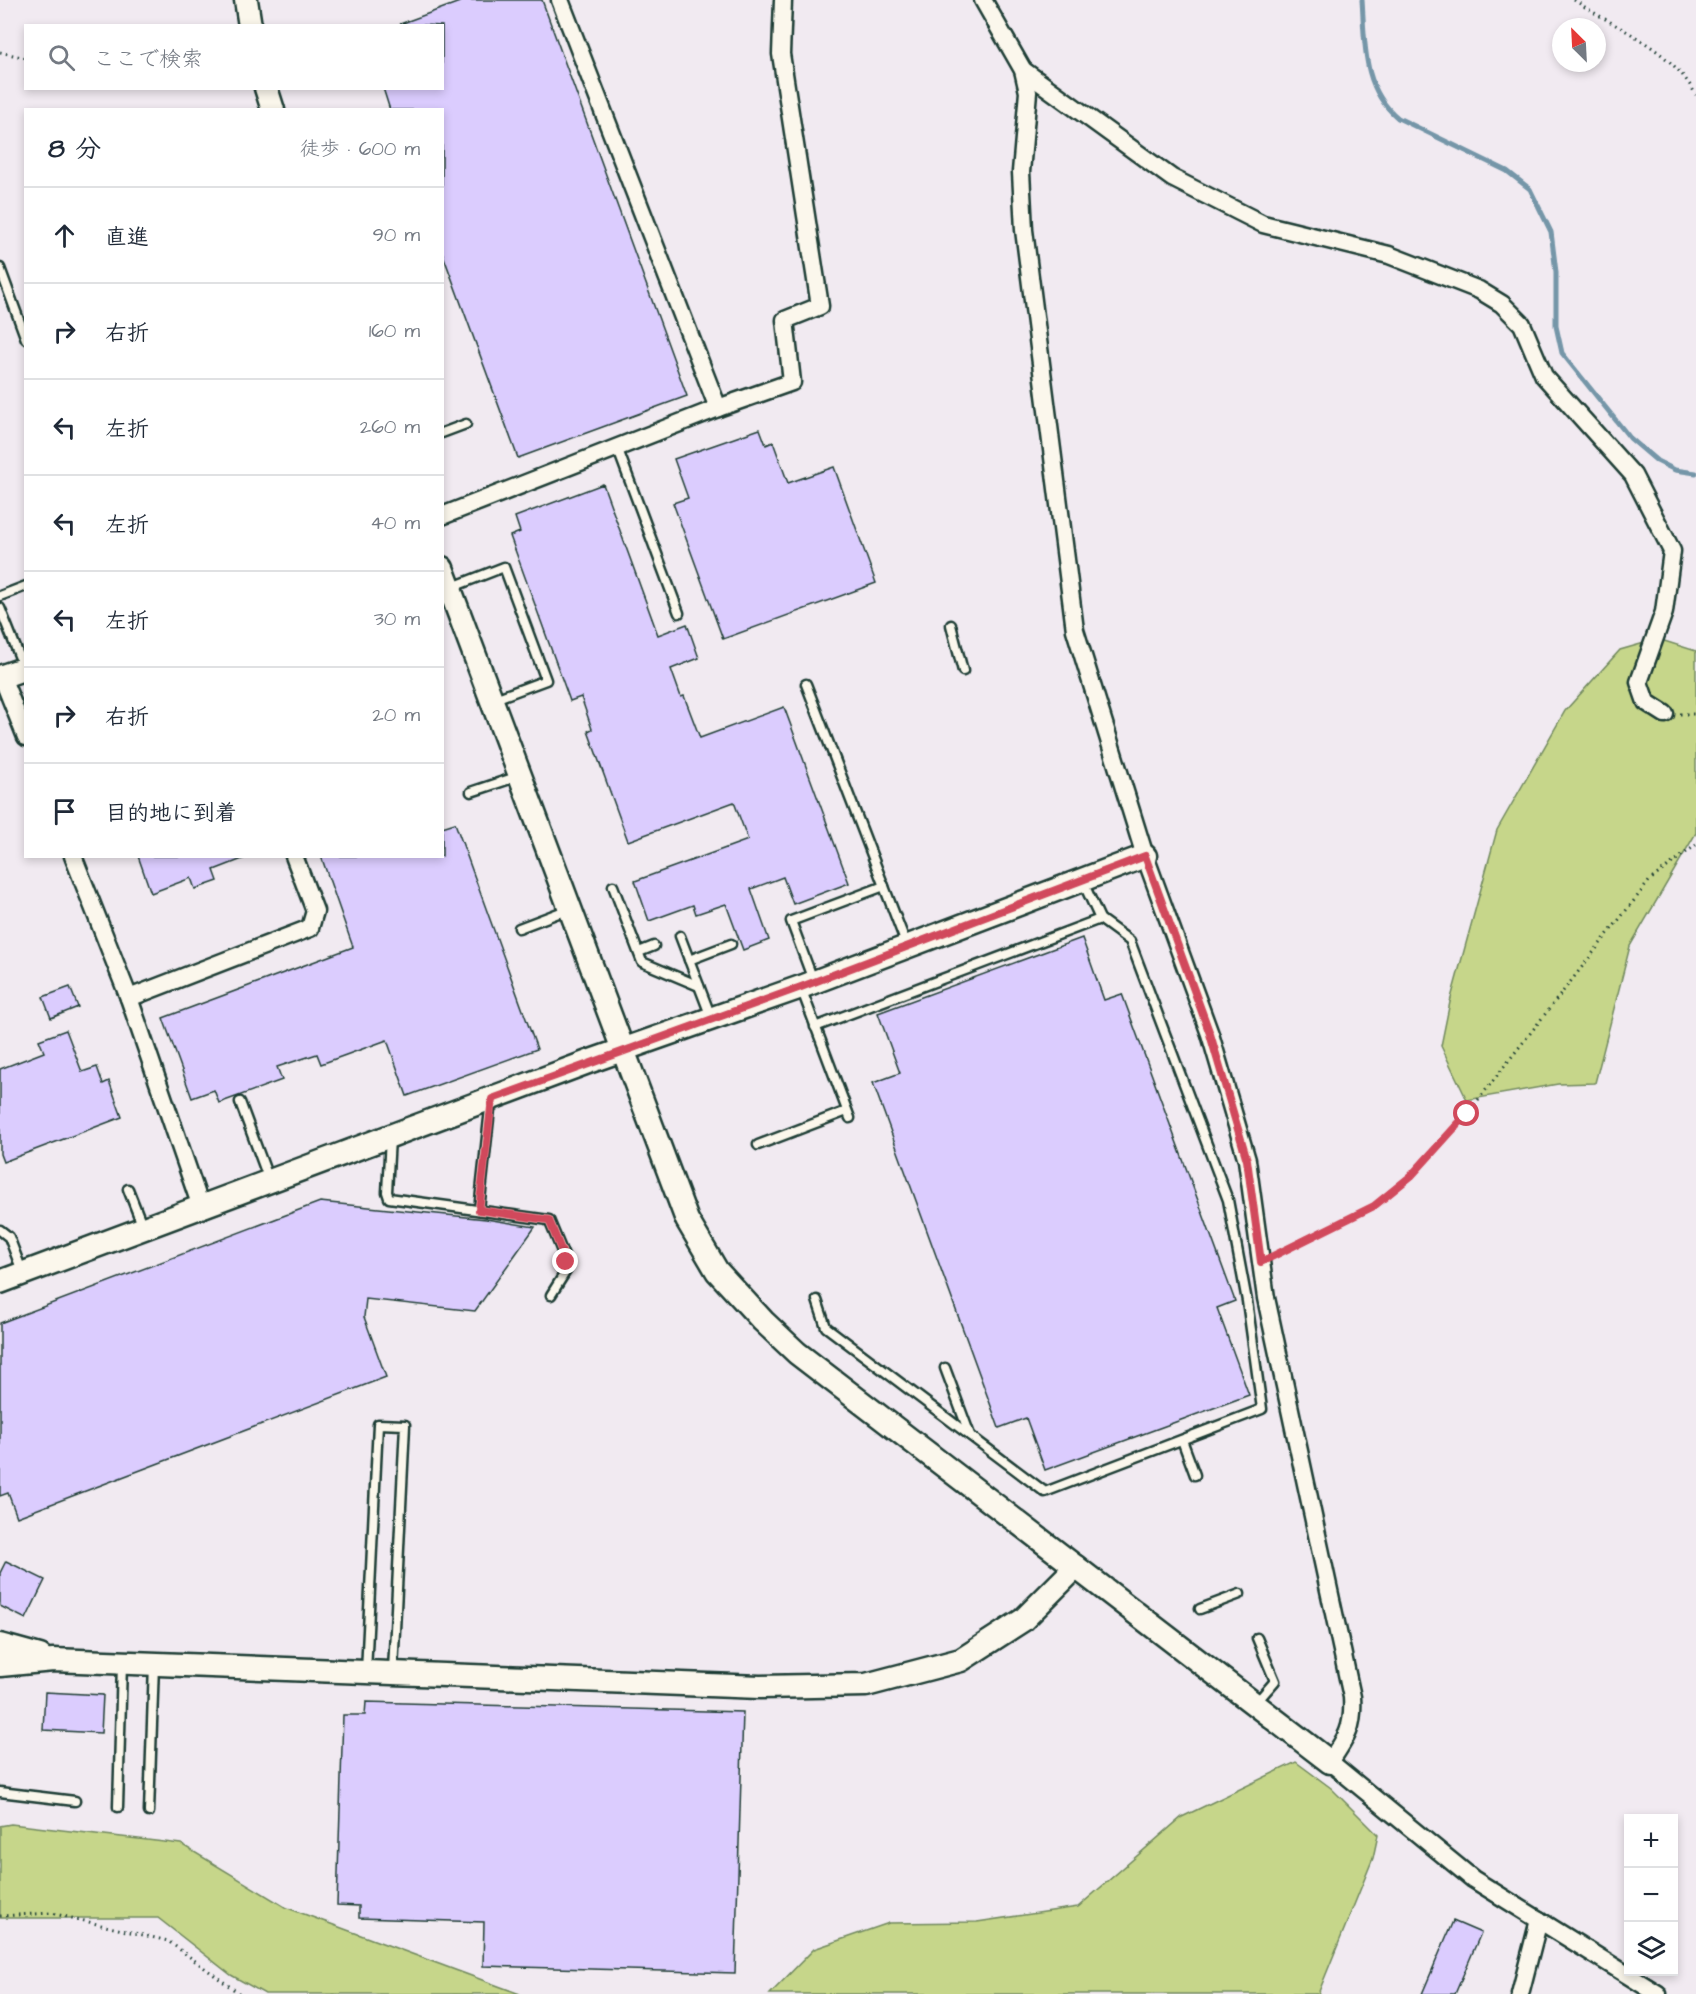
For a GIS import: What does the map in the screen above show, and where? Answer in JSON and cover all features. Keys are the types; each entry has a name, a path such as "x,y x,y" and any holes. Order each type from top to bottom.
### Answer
{"street":[{"path":"246,0 250,24"},
{"path":"560,0 718,408"},
{"path":"444,515 718,408 792,382 785,320 820,306 781,54 783,0"},
{"path":"983,0 1023,70 1028,92 1021,172 1024,230 1075,630 1145,856 1210,1034 1247,1160 1266,1298 1352,1697 1354,1715 1350,1733 1330,1762"},
{"path":"1023,70 1172,178 1263,224 1389,255 1479,290 1502,304 1522,324 1544,376 1633,475 1672,551 1664,612 1639,681 1646,702 1665,714"},
{"path":"267,90 272,108"},
{"path":"446,578 687,1220 717,1271 763,1321 797,1353 1330,1762 1473,1879 1658,1994"},
{"path":"24,668 1,677 24,732"},
{"path":"0,1282 623,1050 712,1020 1145,856"},
{"path":"74,858 129,998 201,1207"},
{"path":"129,998 310,928 315,911 295,858"},
{"path":"0,1665 53,1660 760,1687 866,1685 961,1660 1023,1620 1076,1568"},
{"path":"0,1645 53,1660"},
{"path":"1520,1994 1539,1920"}],"lane":[{"path":"0,268 24,334"},
{"path":"444,432 466,424"},
{"path":"617,447 679,613"},
{"path":"446,578 504,567 543,670 546,680 491,700"},
{"path":"0,596 24,587"},
{"path":"0,608 24,666"},
{"path":"951,625 963,671"},
{"path":"806,684 907,947"},
{"path":"471,792 519,776"},
{"path":"817,1300 826,1327 1045,1492 1262,1409 1247,1301 1228,1200 1131,941 1100,919 1082,880"},
{"path":"613,886 642,962 699,986"},
{"path":"758,1145 849,1114 815,1027 791,921 884,886"},
{"path":"519,928 570,909"},
{"path":"815,1027 1100,919"},
{"path":"680,936 712,1020"},
{"path":"689,960 731,944"},
{"path":"639,952 654,946"},
{"path":"479,1210 492,1099"},
{"path":"240,1102 270,1181"},
{"path":"390,1137 387,1191 389,1198 549,1220 566,1262 566,1271 551,1295"},
{"path":"128,1188 143,1228"},
{"path":"0,1230 9,1238 23,1274"},
{"path":"945,1368 970,1435"},
{"path":"366,1672 378,1424 405,1425 393,1673"},
{"path":"1182,1440 1196,1475"},
{"path":"1200,1609 1240,1594"},
{"path":"1254,1704 1275,1681 1257,1638"},
{"path":"118,1807 123,1662"},
{"path":"149,1812 154,1664"},
{"path":"0,1792 75,1801"}],"path":[{"path":"1574,0 1658,50 1685,75 1696,95"},
{"path":"0,52 24,58"},
{"path":"1261,1262 1357,1215 1411,1176 1467,1114 1650,880 1696,845"},
{"path":"0,1916 51,1914 168,1941 240,1994"}],"green space":[{"path":"1658,639 1696,651 1696,833 1630,946 1595,1083 1558,1084 1467,1100 1441,1046 1450,1002 1497,830 1565,711 1620,650"},
{"path":"1296,1762 1331,1788 1378,1835 1373,1858 1318,1994 770,1994 814,1949 889,1923 977,1922 1078,1907 1182,1817"},
{"path":"11,1824 181,1844 285,1907 520,1994 265,1994 231,1975 158,1918 0,1918 0,1826"}],"building":[{"path":"465,0 542,0 687,396 518,458 444,257 444,108 389,108 384,90 444,90 444,24 400,24"},
{"path":"760,429 766,445 773,442 788,483 834,467 876,583 723,639 673,503 688,498 674,459"},
{"path":"603,484 658,635 687,624 699,658 671,669 700,738 784,707 849,883 793,904 783,877 751,889 769,940 743,950 726,904 696,914 693,905 649,921 635,881 748,840 734,802 628,841 588,731 592,729 581,697 570,701 510,536 520,532 515,517"},
{"path":"455,823 537,1049 407,1096 387,1040 321,1064 317,1054 277,1067 282,1080 219,1103 214,1090 192,1098 163,1018 353,947 322,858 444,858 444,826"},
{"path":"139,858 245,858 214,870 218,881 195,889 191,878 151,893"},
{"path":"1082,938 1104,1000 1122,994 1235,1301 1217,1308 1249,1395 1045,1470 1026,1418 999,1428 873,1083 900,1073 878,1013"},
{"path":"70,987 78,1007 51,1018 43,997"},
{"path":"66,1030 82,1072 97,1067 103,1084 109,1081 122,1117 3,1162 0,1154 0,1069 44,1052 39,1040"},
{"path":"320,1202 486,1219 535,1227 475,1311 366,1299 364,1317 386,1377 17,1517 8,1493 0,1496 0,1323"},
{"path":"6,1561 45,1580 26,1619 0,1606 0,1573"},
{"path":"45,1692 103,1695 101,1733 43,1730"},
{"path":"366,1702 743,1712 735,1973 483,1966 484,1922 359,1918 359,1906 337,1905 343,1715 365,1715"},
{"path":"1453,1921 1481,1933 1455,1994 1422,1994"}],"waterway":[{"path":"1362,0 1368,64 1372,79 1386,106 1398,118 1507,171 1530,189 1551,232 1556,272 1556,326 1562,353 1630,438 1657,461 1675,470 1696,473"}],"route":[{"path":"566,1262 553,1225 549,1220 479,1210 492,1099 588,1062 801,987 1145,856 1210,1034 1247,1160 1261,1262 1374,1206 1411,1176 1467,1114"}]}
